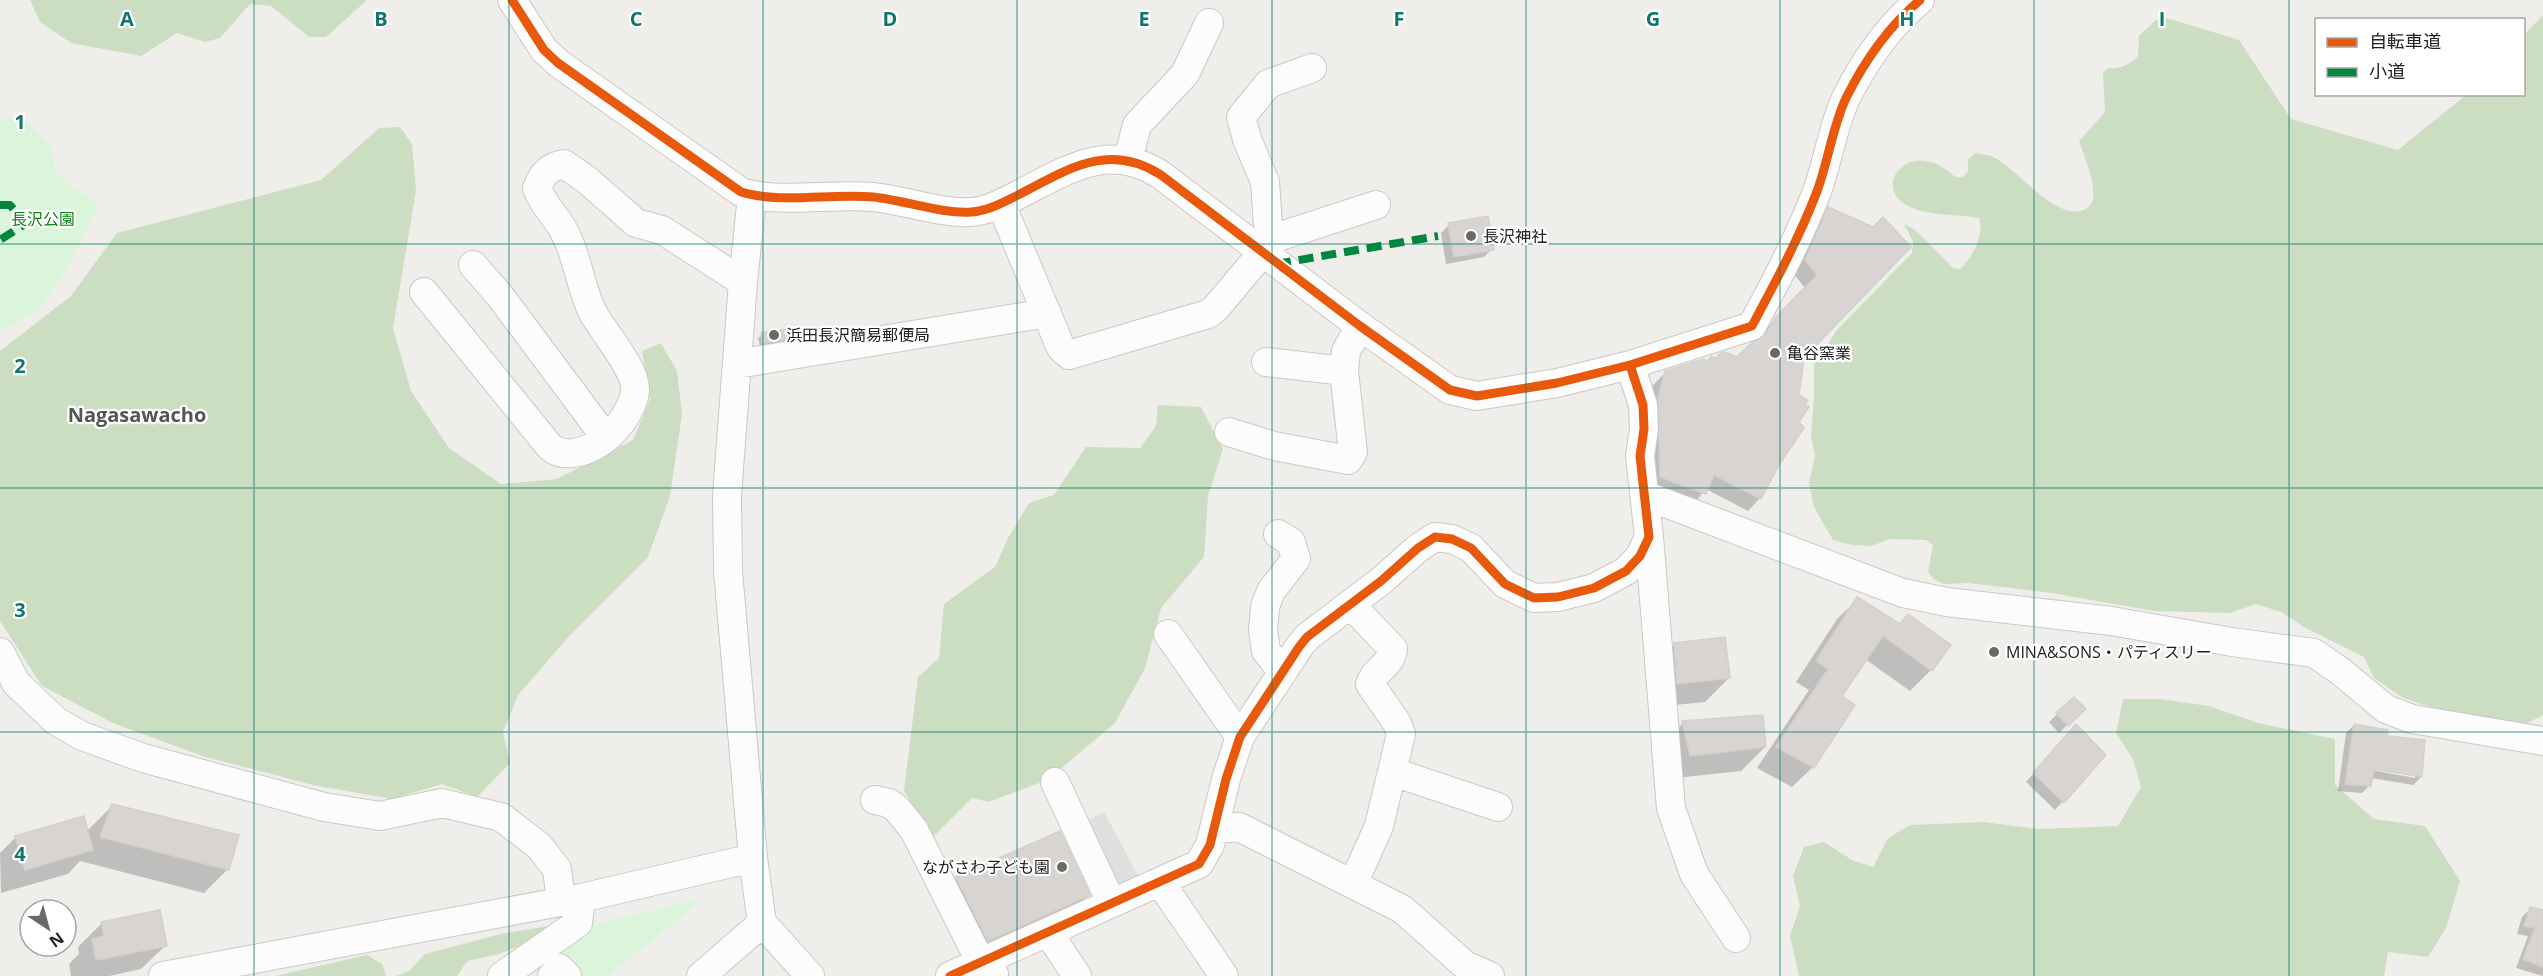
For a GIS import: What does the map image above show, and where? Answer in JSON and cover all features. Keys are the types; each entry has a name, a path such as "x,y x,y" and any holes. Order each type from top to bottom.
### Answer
{"street":[{"path":"512,0 544,50 558,63 729,185 752,196 873,197 972,212 1001,204 1084,163 1095,160 1128,160 1146,165 1261,245 1360,326 1450,390 1477,396 1557,383 1630,365 1752,326 1779,278 1816,194 1846,99 1899,18 1920,0"},
{"path":"1128,160 1137,125 1185,74 1209,23"},
{"path":"1001,204 1065,353 1078,354 1208,314 1215,309 1261,245 1265,182 1246,139 1241,117 1268,84 1312,68"},
{"path":"424,292 550,447 557,453 576,453 606,438 632,404 636,389 629,369 592,311 561,225 542,201 537,188 542,176 551,167 564,164 587,180 636,223 662,230 743,282"},
{"path":"752,196 743,282 727,495 728,571 753,858 762,923 810,976"},
{"path":"1261,245 1376,205"},
{"path":"473,265 500,296 606,438"},
{"path":"737,364 1047,314"},
{"path":"1229,432 1274,446 1348,460 1353,452 1344,370 1346,351 1360,326"},
{"path":"1266,363 1344,370"},
{"path":"1630,365 1643,405 1644,429 1640,456 1649,537 1671,808 1694,874 1736,938"},
{"path":"1644,495 1903,593 1947,602 2111,621 2232,642 2314,653 2386,709 2412,719 2543,741"},
{"path":"1275,662 1263,630 1265,607 1271,591 1292,564 1296,554 1291,542 1278,534"},
{"path":"951,976 990,968 1048,932 1199,864 1208,852 1226,778 1240,737 1275,662 1351,605 1418,548 1436,537 1452,539 1471,548 1505,584 1534,598 1558,597 1594,588 1626,571 1640,556 1649,537"},
{"path":"1258,586 1252,605 1252,625 1256,637 1275,662"},
{"path":"1351,605 1392,649 1390,660 1372,678 1370,684 1400,728 1400,740 1379,826 1353,884"},
{"path":"1168,634 1240,737"},
{"path":"0,652 16,683 56,721 82,736 143,758 324,807 380,816 442,803 501,817 539,846 557,869 571,900 578,923 502,976"},
{"path":"1393,772 1498,807"},
{"path":"1055,782 1111,902"},
{"path":"875,800 889,803 897,809 914,830 976,953 990,968"},
{"path":"1215,829 1239,827 1402,909 1465,965 1490,976"},
{"path":"163,976 571,900 753,858"},
{"path":"1160,882 1224,976"},
{"path":"701,976 762,923"},
{"path":"1048,932 1077,976"},
{"path":"552,976 559,968 567,976"}],"green space":[{"path":"30,0 367,0 326,37 309,37 271,6 250,4 220,38 205,42 177,33 141,56 71,43 40,22"},
{"path":"2543,15 2543,715 2522,726 2475,722 2403,698 2374,678 2364,657 2306,628 2281,612 2256,604 2230,613 2154,611 2052,593 1969,583 1944,584 1935,580 1928,572 1933,545 1926,540 1890,539 1871,546 1852,545 1833,540 1814,507 1809,483 1815,456 1811,436 1814,364 1837,330 1912,253 1913,242 1904,224 1914,229 1953,268 1960,269 1969,259 1979,238 1979,218 1926,212 1910,207 1898,199 1893,189 1894,178 1900,169 1910,162 1923,161 1938,165 1955,177 1963,177 1968,171 1968,160 1975,153 1986,155 2003,163 2038,193 2062,209 2074,212 2086,209 2091,204 2093,187 2079,141 2105,112 2103,73 2108,68 2128,64 2138,56 2139,36 2156,20 2167,18 2239,40 2291,119 2398,150 2465,96 2525,96 2525,34"},
{"name":"長沢公園","path":"10,115 26,120 51,147 55,174 98,204 72,258 48,298 32,314 0,331 0,123"},
{"path":"400,127 412,144 416,190 393,328 411,391 449,448 501,484 557,479 633,440 650,399 642,351 661,343 677,371 682,414 670,496 648,557 571,634 518,695 503,732 510,763 477,797 442,784 392,799 313,785 202,756 113,723 42,686 0,621 0,351 71,296 117,233 321,180 379,128"},
{"path":"1158,405 1201,407 1223,449 1208,496 1204,557 1161,608 1145,668 1115,723 1047,780 989,802 972,798 933,837 904,791 918,677 939,658 944,604 995,567 1008,538 1029,503 1054,495 1086,447 1140,448 1156,426"},
{"path":"2123,699 2160,699 2209,706 2258,723 2335,739 2335,785 2374,819 2425,826 2460,881 2446,928 2428,957 2388,952 2384,976 1799,976 1790,936 1800,906 1793,876 1804,847 1824,842 1852,860 1873,867 1888,838 1910,825 1984,822 2038,829 2118,826 2141,787 2133,759 2116,733"},
{"path":"695,901 697,904 608,976 580,976 554,950 586,926"},
{"path":"548,926 544,936 499,954 467,961 457,976 396,976 409,971 425,954 501,934"},
{"path":"367,955 382,964 386,976 275,976"}],"shaded area":[{"path":"1104,812 1141,881 1113,896 1078,825"}],"building":[{"name":"亀谷窯業","path":"1828,207 1873,227 1883,217 1911,247 1804,358 1799,395 1808,400 1805,404 1809,407 1799,422 1804,428 1779,465 1761,499 1714,475 1706,494 1660,477 1658,398 1665,371 1703,359 1707,361 1712,356 1716,359 1719,354 1725,352 1737,357 1750,344 1766,334 1775,318 1817,275 1805,260"},
{"name":"長沢神社","path":"1488,216 1494,250 1454,257 1448,223"},
{"path":"788,329 790,339 763,343 761,333"},
{"path":"1857,597 1900,624 1908,614 1951,645 1932,671 1883,636 1842,696 1855,705 1814,768 1776,747 1828,669 1816,661"},
{"path":"1725,637 1730,678 1677,684 1674,643"},
{"path":"2074,697 2086,709 2068,726 2056,713"},
{"path":"1763,715 1766,747 1690,756 1682,721"},
{"path":"2076,724 2106,755 2064,803 2033,773"},
{"path":"2354,724 2388,730 2387,736 2425,740 2422,777 2374,769 2371,786 2345,784"},
{"path":"112,804 239,835 229,870 100,837"},
{"path":"84,816 93,850 25,870 15,836"},
{"path":"1060,831 1090,895 988,941 956,877"},
{"path":"2530,907 2543,910 2543,967 2523,959 2535,928 2524,926"},
{"path":"160,910 167,946 96,960 92,939 104,936 101,922"}],"marked path":[{"path":"0,205 10,205 23,220 22,226 0,240"},
{"path":"1276,264 1438,236"}],"cycle path":[{"path":"512,0 544,50 558,63 741,192 789,198 873,197 947,211 971,212 996,206 1088,163 1123,160 1142,165 1161,175 1360,326 1450,390 1477,396 1557,383 1630,365 1752,326 1809,211 1846,98 1878,45 1920,0"},
{"path":"950,976 1199,864 1210,845 1226,779 1240,737 1299,647 1307,637 1435,537 1452,539 1471,548 1505,584 1534,598 1558,597 1594,588 1626,571 1640,556 1649,537 1640,456 1644,429 1643,405 1630,365"}],"place":[{"name":"長沢神社","path":"1471,236"},
{"name":"浜田長沢簡易郵便局","path":"774,335"},
{"name":"亀谷窯業","path":"1775,353"},
{"name":"MINA&SONS・パティスリー","path":"1994,652"},
{"name":"ながさわ子ども園","path":"1062,867"}],"district":[{"name":"Nagasawacho","path":"137,414"}]}
